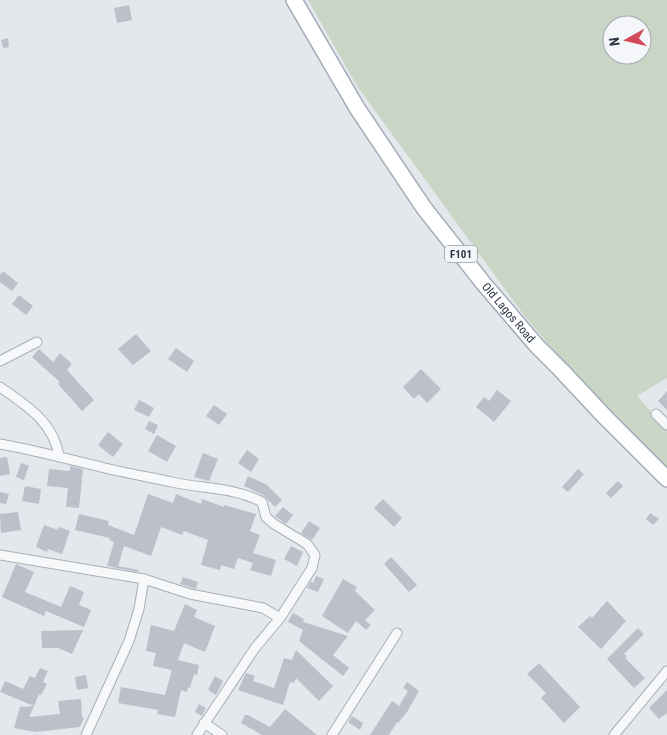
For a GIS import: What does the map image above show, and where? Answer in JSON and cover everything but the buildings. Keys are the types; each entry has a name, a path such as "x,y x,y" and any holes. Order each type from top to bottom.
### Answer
{"main road":[{"name":"Old Lagos Road","path":"294,0 357,108 424,208 484,284 537,346 667,479"}],"street":[{"path":"0,361 37,342"},
{"path":"0,387 28,407 51,431 57,443 59,456"},
{"path":"656,414 667,425"},
{"path":"0,444 180,484 238,492 262,502 266,517 307,544 315,555 312,568 280,618 255,648 197,735"},
{"path":"0,555 144,579 190,594 263,608 280,618"},
{"path":"86,735 129,641 139,609 144,579"},
{"path":"332,735 397,633"},
{"path":"614,735 667,671"},
{"path":"204,723 222,735"}],"green space":[{"path":"308,0 667,0 667,378 637,396 667,429 667,468 607,414 523,314 357,86"}]}
